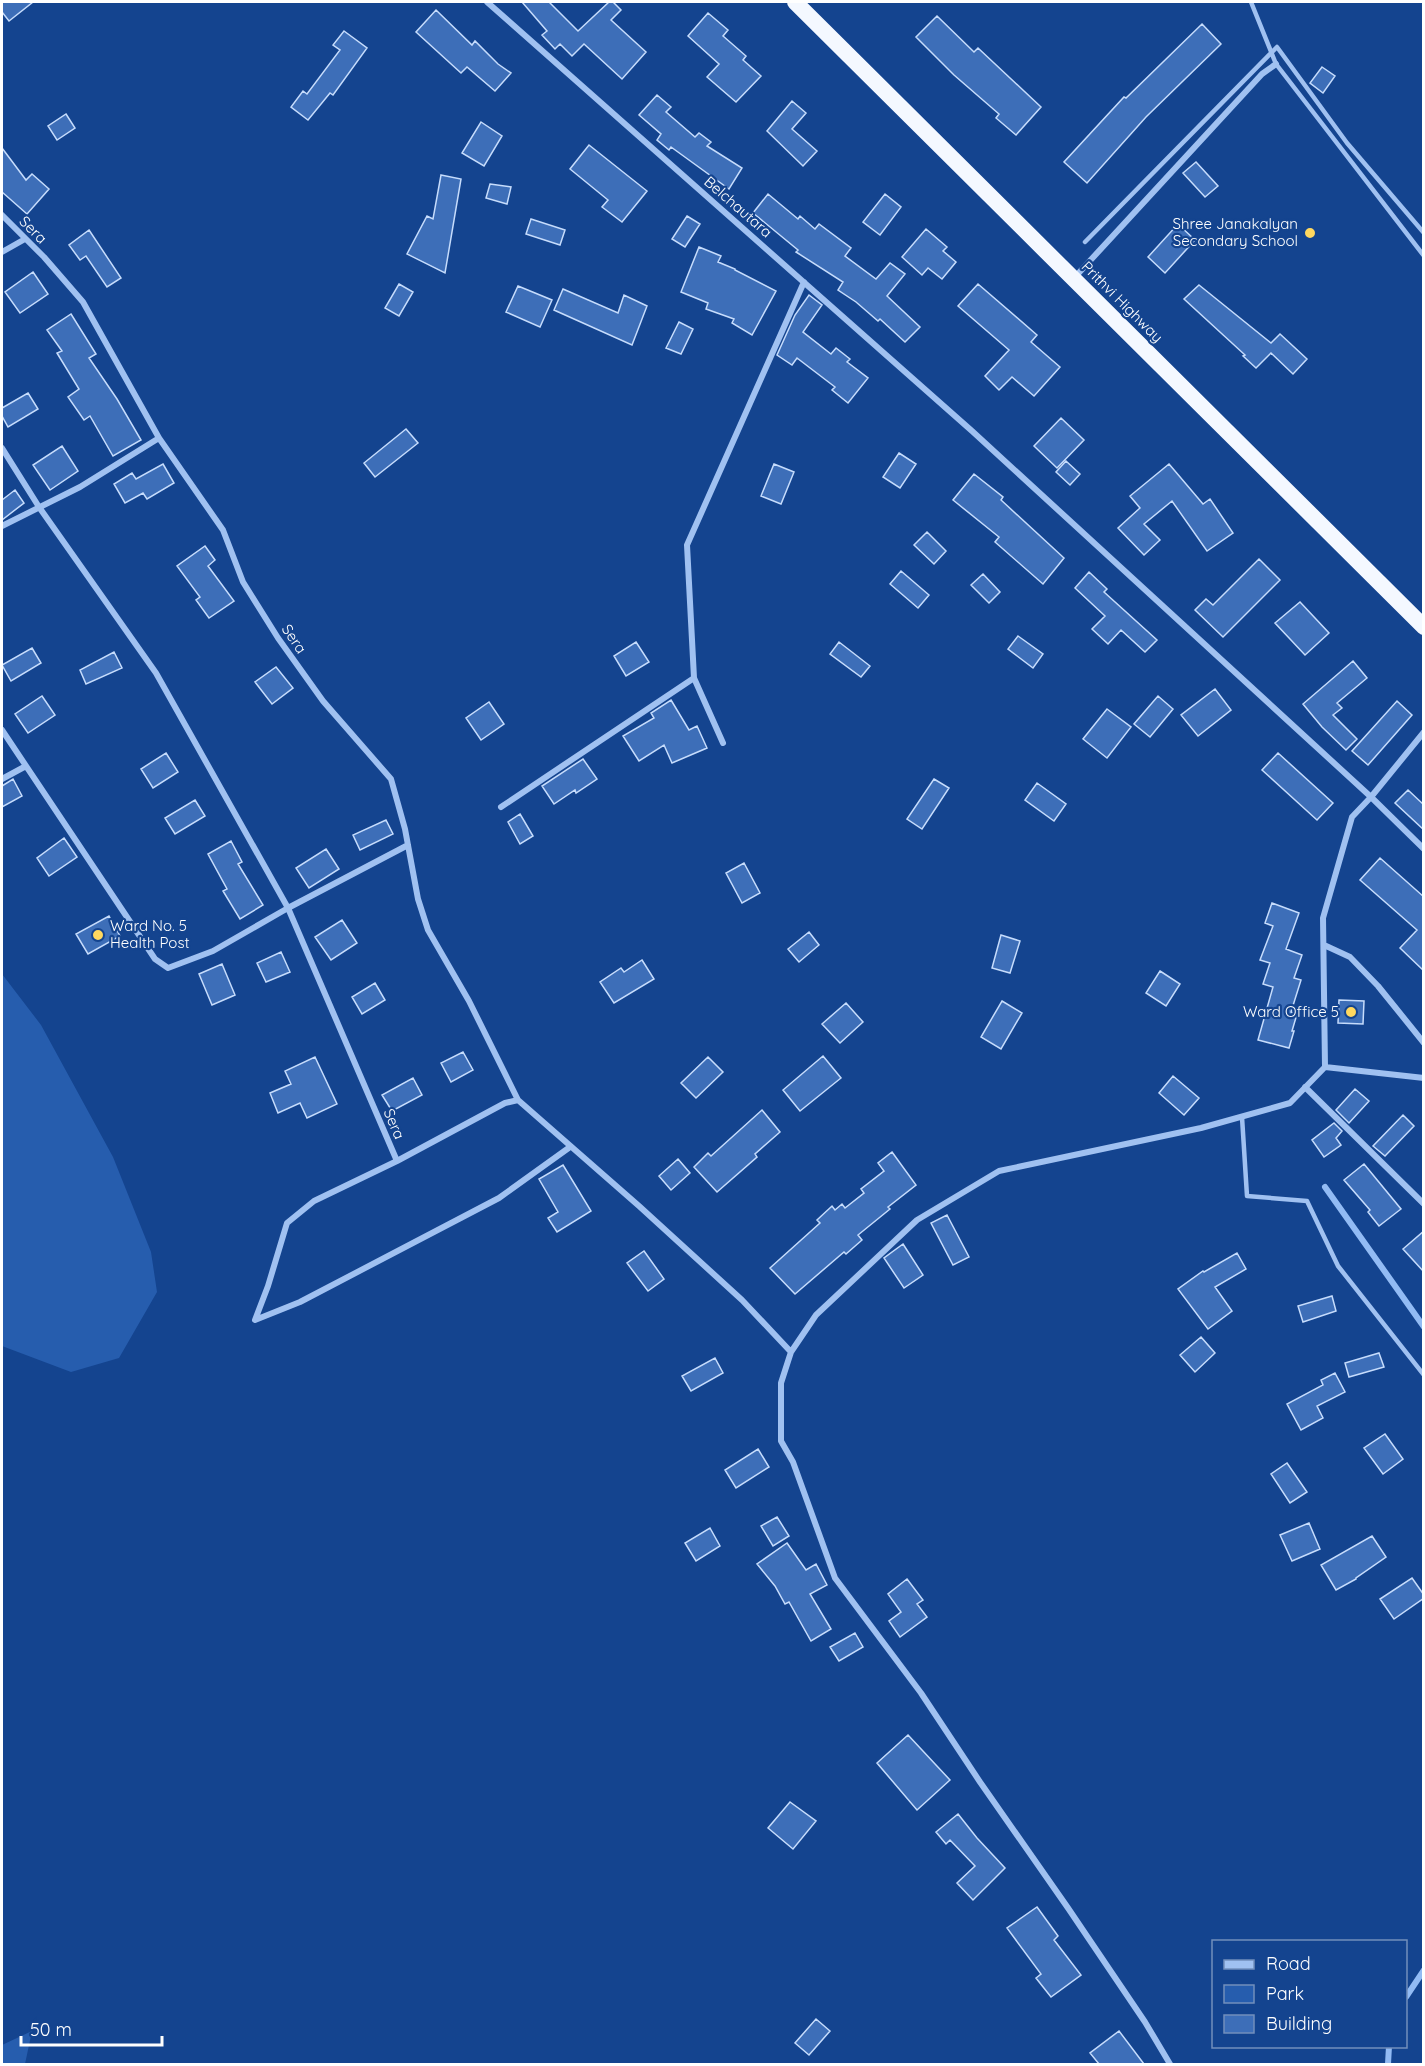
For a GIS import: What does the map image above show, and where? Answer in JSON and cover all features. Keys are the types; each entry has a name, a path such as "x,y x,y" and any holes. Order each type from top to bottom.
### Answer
{"highway":[{"name":"Prithvi Highway","path":"795,2 1424,627"}],"street":[{"name":"Belchautara","path":"487,2 972,431 1371,797 1424,849"},
{"path":"1073,279 1262,74 1276,64"},
{"name":"Sera","path":"2,215 83,302 159,438 223,530 243,582 279,638 323,701 391,779 408,845 418,899 428,930 469,1001 518,1100 742,1300 791,1352"},
{"path":"2,252 25,239"},
{"path":"723,742 694,678 687,545 804,282"},
{"path":"2,526 80,487 159,438"},
{"name":"Sera","path":"2,448 39,507 156,673 288,908 397,1161 505,1102 518,1100"},
{"path":"501,807 694,678"},
{"path":"2,730 155,959 168,968 213,951 288,908 408,845"},
{"path":"1170,2064 1145,2022 921,1693 835,1578 793,1462 781,1441 781,1383 791,1352 816,1315 917,1220 999,1172 1201,1128 1290,1103 1325,1067 1323,918 1352,817 1424,732"},
{"path":"2,779 26,766"},
{"path":"1324,945 1350,957 1378,986 1424,1043"},
{"path":"1325,1067 1424,1078"},
{"path":"1305,1087 1424,1204"},
{"path":"397,1161 315,1201 286,1223 268,1286 255,1320 300,1302 499,1198 570,1147"}],"lane":[{"path":"1251,2 1276,64 1424,256"},
{"path":"1085,242 1276,47 1347,143 1424,233"},
{"path":"1242,1117 1247,1196 1307,1201 1338,1266 1424,1375"}],"green space":[{"path":"2,974 41,1025 113,1157 151,1252 157,1292 119,1358 71,1372 2,1346"},
{"path":"32,2031 25,2064 2,2064 2,2045"}],"building":[{"path":"2,2 33,2 9,21 2,12"},
{"path":"522,2 549,2 578,31 609,2 613,2 621,10 611,20 646,52 622,79 584,44 572,56 560,44 555,49 542,35 547,31"},
{"path":"436,10 472,45 475,41 498,64 511,73 495,91 467,67 461,73 416,32"},
{"path":"708,13 728,30 723,36 746,56 743,60 761,76 736,102 707,77 719,64 688,36"},
{"path":"937,16 974,52 978,48 1041,107 1016,135 996,118 999,114 954,75 916,37"},
{"path":"1202,24 1221,44 1146,117 1087,183 1064,162 1124,97 1126,98"},
{"path":"344,31 367,48 333,95 330,93 308,120 291,107 303,91 307,94 340,50 333,45"},
{"path":"1322,67 1335,76 1323,93 1310,83"},
{"path":"657,95 671,107 666,112 695,137 699,133 711,142 707,146 742,168 729,189 671,147 669,150 657,140 661,134 639,115"},
{"path":"792,101 806,113 792,129 817,151 803,166 767,131"},
{"path":"66,114 75,128 57,140 48,126"},
{"path":"481,122 502,136 484,166 462,153"},
{"path":"589,145 647,191 622,222 602,207 608,200 570,169"},
{"path":"2,148 26,180 32,174 49,189 27,214 2,192"},
{"path":"1196,162 1218,186 1205,197 1183,173"},
{"path":"441,175 461,179 445,273 407,254 427,216 433,219"},
{"path":"490,184 511,187 507,204 486,198"},
{"path":"768,194 798,219 800,216 815,229 819,224 851,248 845,256 876,279 890,263 905,274 887,296 920,327 905,342 880,319 878,321 838,290 843,282 796,252 798,250 753,213"},
{"path":"885,194 901,207 880,235 863,222"},
{"path":"687,216 700,224 685,247 672,239"},
{"path":"531,219 565,230 560,245 526,234"},
{"path":"1178,224 1195,240 1165,273 1148,257"},
{"path":"926,229 947,247 943,251 956,262 942,279 928,268 922,275 902,257"},
{"path":"89,230 121,278 107,287 86,256 80,260 69,245"},
{"path":"699,247 721,256 718,262 776,291 752,335 732,323 734,319 706,309 708,303 681,292"},
{"path":"33,272 48,294 20,313 5,292"},
{"path":"399,284 413,292 399,316 385,308"},
{"path":"978,284 1037,335 1031,342 1060,367 1034,396 1012,377 999,390 985,376 1009,350 958,306"},
{"path":"1199,285 1271,343 1280,334 1307,359 1293,374 1271,353 1256,368 1184,299"},
{"path":"518,286 552,300 540,327 506,312"},
{"path":"563,289 618,313 624,295 647,306 632,345 554,310"},
{"path":"809,295 822,305 803,332 831,354 836,348 850,359 847,362 868,378 848,403 832,390 835,387 797,358 792,365 777,355 795,315"},
{"path":"71,314 96,354 89,358 141,440 113,456 90,416 84,420 68,397 79,389 57,353 62,351 47,330"},
{"path":"679,322 693,329 681,354 666,348"},
{"path":"28,393 38,409 8,427 2,416 2,408"},
{"path":"1061,418 1084,440 1057,468 1034,446"},
{"path":"406,429 418,443 375,477 364,463"},
{"path":"62,446 78,471 50,490 33,465"},
{"path":"899,453 916,464 900,488 883,477"},
{"path":"1066,461 1080,474 1070,485 1056,472"},
{"path":"163,464 174,483 147,499 143,493 125,503 114,484 132,473 136,479"},
{"path":"774,464 794,472 781,504 761,496"},
{"path":"1169,464 1203,504 1210,499 1233,533 1207,551 1172,501 1144,524 1160,540 1144,555 1118,528 1140,508 1130,496"},
{"path":"974,474 1003,497 1001,500 1064,558 1043,584 995,542 999,537 953,500"},
{"path":"15,490 24,503 2,520 2,500"},
{"path":"927,532 946,551 934,564 914,545"},
{"path":"205,546 215,560 208,566 234,601 209,618 196,600 200,597 177,566"},
{"path":"1259,559 1280,580 1223,637 1195,610 1206,599 1213,605"},
{"path":"901,571 929,595 918,608 890,584"},
{"path":"1089,572 1107,589 1104,592 1157,640 1145,652 1121,630 1108,644 1092,629 1105,616 1075,588"},
{"path":"983,574 1000,592 989,603 971,585"},
{"path":"1300,602 1329,633 1305,655 1275,623"},
{"path":"1018,636 1043,654 1033,668 1008,649"},
{"path":"636,642 649,662 626,676 614,656"},
{"path":"839,642 870,666 861,677 830,654"},
{"path":"32,648 41,663 11,681 2,665"},
{"path":"114,652 122,668 86,684 80,670"},
{"path":"1353,661 1367,678 1337,703 1342,708 1333,715 1357,739 1346,750 1322,727 1303,704"},
{"path":"276,667 293,688 272,704 255,682"},
{"path":"1215,689 1231,710 1198,736 1181,715"},
{"path":"42,696 55,715 28,733 15,714"},
{"path":"1158,696 1173,709 1150,737 1134,724"},
{"path":"671,700 689,730 697,726 707,748 672,763 664,745 639,761 623,736 654,718 651,713"},
{"path":"1397,701 1412,715 1368,765 1352,751"},
{"path":"489,702 504,724 481,740 466,718"},
{"path":"1107,709 1131,727 1107,758 1083,739"},
{"path":"166,753 178,772 153,788 141,769"},
{"path":"1278,753 1333,803 1317,820 1262,770"},
{"path":"583,759 597,779 554,804 542,786"},
{"path":"13,779 22,796 2,807 2,786"},
{"path":"934,779 949,788 922,829 907,819"},
{"path":"1037,783 1066,804 1054,821 1025,800"},
{"path":"1408,790 1424,805 1424,830 1395,803"},
{"path":"195,800 205,816 175,834 165,818"},
{"path":"520,814 533,836 520,844 508,822"},
{"path":"386,820 393,834 360,850 353,835"},
{"path":"64,838 77,857 49,876 37,858"},
{"path":"231,841 242,862 238,864 263,905 240,919 223,891 227,889 208,854"},
{"path":"326,849 339,869 309,888 296,868"},
{"path":"1380,858 1424,897 1424,971 1400,948 1417,930 1360,880"},
{"path":"744,863 760,893 742,903 726,873"},
{"path":"1272,903 1299,913 1286,949 1302,955 1294,978 1301,980 1291,1012 1297,1014 1289,1048 1258,1040 1273,987 1263,984 1270,963 1260,960 1273,926 1265,923"},
{"name":"Ward No. 5 Health Post","path":"109,916 120,936 88,954 76,934"},
{"path":"342,920 357,943 331,960 315,937"},
{"path":"809,932 819,945 799,962 788,949"},
{"path":"1001,935 1020,941 1010,973 992,968"},
{"path":"281,952 290,972 266,982 257,963"},
{"path":"642,960 654,979 614,1003 600,982 621,968 624,972"},
{"path":"222,964 235,995 212,1005 199,974"},
{"path":"1160,971 1180,984 1166,1006 1146,993"},
{"path":"375,983 385,1000 362,1014 352,997"},
{"name":"Ward Office 5","path":"1339,1000 1364,1001 1363,1024 1338,1023"},
{"path":"1002,1001 1022,1013 1001,1049 981,1037"},
{"path":"846,1003 863,1022 840,1043 822,1024"},
{"path":"463,1052 473,1070 451,1082 441,1063"},
{"path":"823,1056 841,1078 800,1111 783,1090"},
{"path":"315,1057 337,1104 307,1118 300,1103 278,1113 270,1093 291,1084 285,1071"},
{"path":"708,1057 723,1072 696,1098 681,1083"},
{"path":"1173,1076 1199,1098 1184,1115 1159,1093"},
{"path":"413,1078 422,1095 392,1111 382,1095"},
{"path":"1355,1089 1369,1101 1349,1123 1336,1110"},
{"path":"762,1110 780,1132 755,1154 757,1157 717,1192 694,1167 708,1153 711,1156"},
{"path":"1403,1115 1414,1126 1385,1156 1373,1146"},
{"path":"1334,1123 1342,1131 1336,1138 1341,1145 1324,1157 1312,1140"},
{"path":"892,1152 916,1185 858,1235 862,1240 846,1254 844,1252 795,1294 770,1268 820,1223 817,1220 832,1206 835,1210 842,1204 845,1208 864,1193 861,1189 884,1171 878,1163"},
{"path":"678,1159 690,1173 671,1190 659,1176"},
{"path":"1364,1164 1401,1209 1379,1226 1368,1212 1370,1210 1344,1180"},
{"path":"563,1165 591,1211 557,1232 548,1218 558,1212 539,1179"},
{"path":"947,1215 969,1257 953,1265 931,1223"},
{"path":"1424,1231 1424,1272 1403,1249"},
{"path":"903,1244 923,1275 904,1288 884,1258"},
{"path":"644,1251 664,1279 648,1291 627,1263"},
{"path":"1237,1253 1246,1269 1215,1287 1232,1311 1208,1329 1178,1289 1203,1271"},
{"path":"1332,1296 1336,1311 1303,1322 1298,1306"},
{"path":"1201,1337 1215,1353 1195,1372 1180,1355"},
{"path":"1379,1353 1384,1367 1349,1377 1345,1363"},
{"path":"715,1358 723,1373 691,1391 682,1376"},
{"path":"1335,1373 1345,1392 1317,1406 1323,1418 1301,1430 1287,1404 1323,1385 1321,1380"},
{"path":"1385,1434 1403,1459 1383,1474 1364,1448"},
{"path":"758,1449 769,1467 736,1488 725,1470"},
{"path":"1287,1463 1307,1492 1290,1503 1271,1474"},
{"path":"777,1517 789,1536 773,1546 761,1526"},
{"path":"1309,1523 1320,1549 1292,1561 1280,1535"},
{"path":"710,1528 720,1546 696,1561 685,1543"},
{"path":"1372,1536 1386,1557 1356,1579 1336,1590 1321,1565"},
{"path":"787,1543 806,1570 816,1564 827,1585 810,1594 831,1629 811,1641 789,1602 785,1604 775,1586 757,1564"},
{"path":"1412,1578 1424,1598 1394,1619 1380,1599"},
{"path":"907,1579 923,1600 917,1604 927,1617 900,1637 889,1621 901,1612 888,1594"},
{"path":"855,1633 863,1647 839,1661 830,1647"},
{"path":"908,1735 950,1780 917,1810 877,1763"},
{"path":"790,1802 816,1821 793,1849 768,1828"},
{"path":"958,1814 1005,1868 973,1900 957,1883 975,1866 950,1840 946,1844 936,1832"},
{"path":"1037,1907 1058,1936 1054,1940 1081,1975 1051,1997 1036,1978 1041,1974 1007,1928"},
{"path":"816,2019 830,2031 809,2055 795,2043"},
{"path":"1119,2031 1144,2064 1099,2064 1090,2053"}],"waterway":[{"path":"1325,1187 1424,1327"},
{"path":"1407,1996 1424,1970"},
{"path":"1388,2064 1389,2048"}],"place":[{"name":"Shree Janakalyan Secondary School","path":"1310,233"},
{"name":"Ward No. 5 Health Post","path":"98,935"},
{"name":"Ward Office 5","path":"1351,1012"}]}
